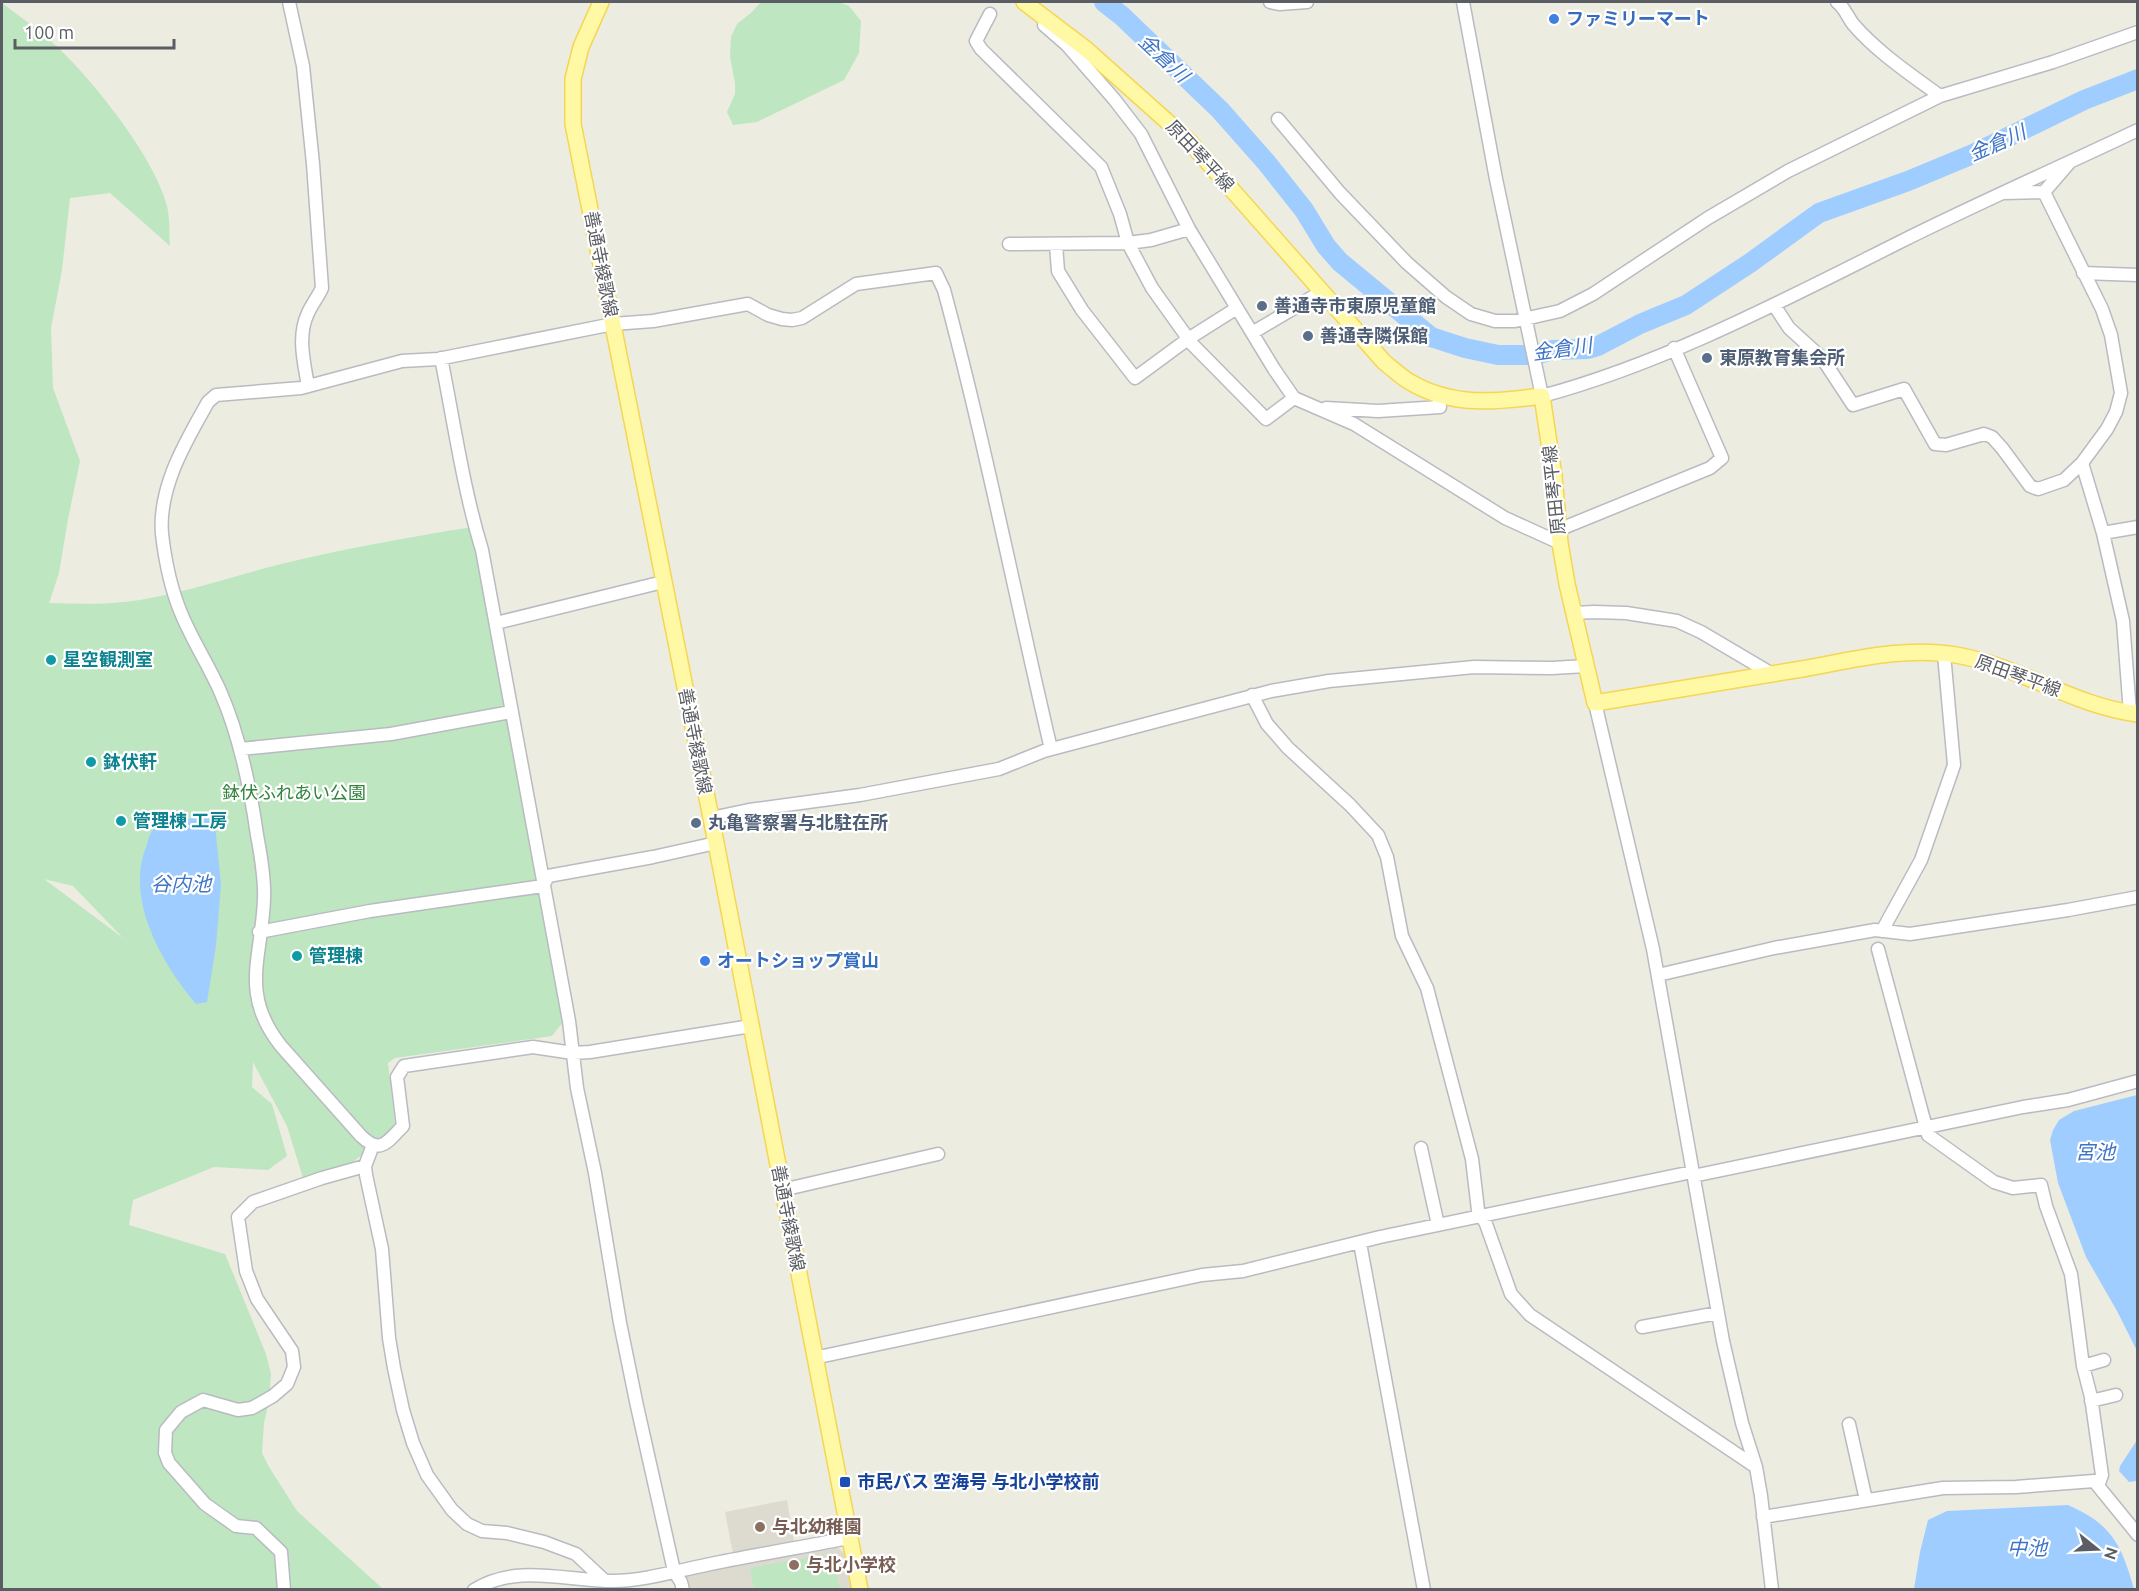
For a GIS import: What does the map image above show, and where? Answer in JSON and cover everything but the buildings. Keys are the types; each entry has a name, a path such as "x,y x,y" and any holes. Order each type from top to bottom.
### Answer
{"main road":[{"name":"善通寺綾歌線","path":"601,2 581,47 573,79 573,124 716,843 860,1590"},
{"name":"原田琴平線","path":"1030,6 1086,49 1190,141 1384,362 1410,382 1438,394 1474,402 1501,401 1540,391 1554,476 1559,536 1595,703 1877,656 1931,652 1995,665 2103,708 2134,714"}],"street":[{"path":"289,2 303,66 322,288 317,301 308,313 301,334 308,386"},
{"path":"1270,2 1279,4 1307,2"},
{"path":"1463,2 1496,179 1540,391 1602,379 1774,305 2000,193 2138,130"},
{"path":"1837,2 1845,8 1852,22 1894,62 1940,96"},
{"path":"1030,6 1042,23 1067,45 1114,99 1141,134 1189,229 1294,398 1354,424 1505,518 1559,536 1710,468 1722,458 1674,348"},
{"path":"990,14 976,41 981,49 1101,168 1120,214 1128,243 1152,288 1188,339 1266,419 1294,398"},
{"path":"1278,119 1340,193 1407,263 1446,297 1471,314 1495,321 1526,320 1560,311 1593,294 1708,218 1788,171 1940,96 2053,63 2138,32"},
{"path":"2000,193 2044,192 2070,160"},
{"path":"1774,305 1789,328 1822,358 1853,405 1904,389 1935,444 1946,445 1984,434 1992,437 2030,486 2038,489 2064,480 2082,462 2107,429 2116,412 2121,393 2111,335 2102,309 2044,192"},
{"path":"1009,244 1128,243 1151,240 1189,229"},
{"path":"1056,245 1058,271 1082,310 1135,378 1188,339 1237,308"},
{"path":"751,1026 639,1045 573,1053 533,1047 405,1066 398,1077 403,1126 381,1146 371,1145 270,1032 256,996 259,932 264,899 257,833 240,749 220,692 181,614 173,588 162,533 164,501 173,471 208,402 216,395 277,391 308,386 402,361 441,358 613,324 653,321 748,304 768,315 792,320 802,318 856,284 936,273 944,290 981,434 1051,749"},
{"path":"2083,273 2138,275"},
{"path":"1252,333 1321,292"},
{"path":"441,358 496,623 561,977 579,1099 595,1173 624,1343 674,1571 683,1590"},
{"path":"1318,407 1378,411 1440,407 1438,394"},
{"path":"2082,462 2103,533 2123,621 2134,714"},
{"path":"2103,533 2138,527"},
{"path":"496,623 663,582"},
{"path":"1574,613 1626,614 1677,621 1701,632 1773,674"},
{"path":"1882,931 1921,860 1954,765 1944,654"},
{"path":"711,818 749,810 860,795 999,769 1051,749 1252,695 1329,681 1462,668 1586,666"},
{"path":"1252,695 1267,724 1288,748 1350,805 1378,835 1387,857 1402,936 1427,988 1472,1159 1478,1210 1511,1294 1530,1315 1756,1467"},
{"path":"1595,703 1658,975 1718,1313 1742,1423 1756,1467 1772,1590"},
{"path":"240,749 391,734 511,712"},
{"path":"543,886 548,876 716,843"},
{"path":"259,932 370,911 543,886"},
{"path":"1658,975 1774,948 1882,931 1910,934 2138,897"},
{"path":"1878,949 1928,1135 1994,1182 2013,1188 2041,1185 2046,1206 2071,1274 2083,1366 2091,1401 2102,1475 2098,1486"},
{"path":"814,1358 1202,1275 1243,1271 1481,1216 2023,1107 2068,1100 2138,1081"},
{"path":"371,1145 365,1166 382,1249 389,1338 394,1368 413,1443 427,1475 452,1510 467,1524 482,1531 507,1533 544,1542 576,1554 605,1581"},
{"path":"1421,1148 1438,1225"},
{"path":"782,1190 938,1154"},
{"path":"284,1590 281,1552 256,1528 236,1526 199,1497 169,1462 165,1453 166,1430 181,1412 203,1400 238,1410 252,1408 273,1396 287,1384 294,1367 292,1351 257,1299 246,1271 238,1217 253,1202 365,1166"},
{"path":"1360,1243 1424,1590"},
{"path":"1642,1327 1718,1313"},
{"path":"2083,1366 2104,1360"},
{"path":"2091,1401 2116,1395"},
{"path":"1850,1424 1859,1446 1866,1500"},
{"path":"1763,1517 1943,1488 2016,1487 2094,1481 2138,1535"},
{"path":"474,1590 501,1578 526,1575 605,1581 650,1577 849,1538"}],"shaded area":[{"name":"与北幼稚園","path":"787,1500 794,1542 733,1554 725,1512"},
{"name":"与北小学校","path":"836,1546 845,1554 853,1589 686,1589 684,1576"}],"green space":[{"path":"761,2 839,2 849,6 861,21 859,53 844,80 757,122 733,125 727,112 735,94 730,57 731,37 737,24"},
{"name":"鉢伏ふれあい公園","path":"2,3 59,48 115,113 133,137 160,185 169,221 170,246 110,193 70,198 62,270 51,328 53,388 80,461 59,573 49,603 83,604 140,600 328,553 473,527 563,1022 552,1036 395,1058 388,1063 395,1124 381,1140 349,1165 303,1178 287,1126 253,1062 252,1087 272,1104 287,1156 268,1170 214,1167 133,1200 129,1225 225,1254 266,1354 271,1374 262,1453 297,1511 383,1589 2,1589","holes":["44,879 73,886 123,938"]},
{"path":"823,1555 834,1565 840,1589 754,1589 750,1568"}],"water":[{"name":"谷内池","path":"211,819 215,825 221,884 216,946 207,1002 196,1004 160,951 150,930 140,888 141,867 153,830 170,822"},
{"name":"宮池","path":"2138,1095 2137,1351 2086,1257 2058,1183 2050,1140 2059,1120 2074,1111"},
{"path":"2137,1440 2137,1483 2136,1481 2129,1482 2119,1471"},
{"name":"中池","path":"2068,1505 2095,1520 2113,1538 2125,1560 2134,1589 1914,1589 1928,1520 1947,1511"}],"waterway":[{"name":"金倉川","path":"1104,2 1122,16 1220,110 1304,210 1326,246 1340,262 1431,337 1465,348 1498,355 1536,355 1552,350 1588,349 1598,346 1640,324 1686,305 1750,263 1819,213 1908,181 1973,154 2084,100 2138,79"}],"place":[{"name":"ファミリーマート","path":"1554,19"},
{"name":"善通寺市東原児童館","path":"1262,306"},
{"name":"善通寺隣保館","path":"1308,336"},
{"name":"東原教育集会所","path":"1707,358"},
{"name":"星空観測室","path":"51,660"},
{"name":"鉢伏軒","path":"91,762"},
{"name":"管理棟 工房","path":"121,821"},
{"name":"丸亀警察署与北駐在所","path":"696,823"},
{"name":"管理棟","path":"297,956"},
{"name":"オートショップ賞山","path":"705,961"},
{"name":"市民バス 空海号 与北小学校前","path":"845,1482"},
{"name":"与北幼稚園","path":"760,1527"},
{"name":"与北小学校","path":"794,1565"}]}
